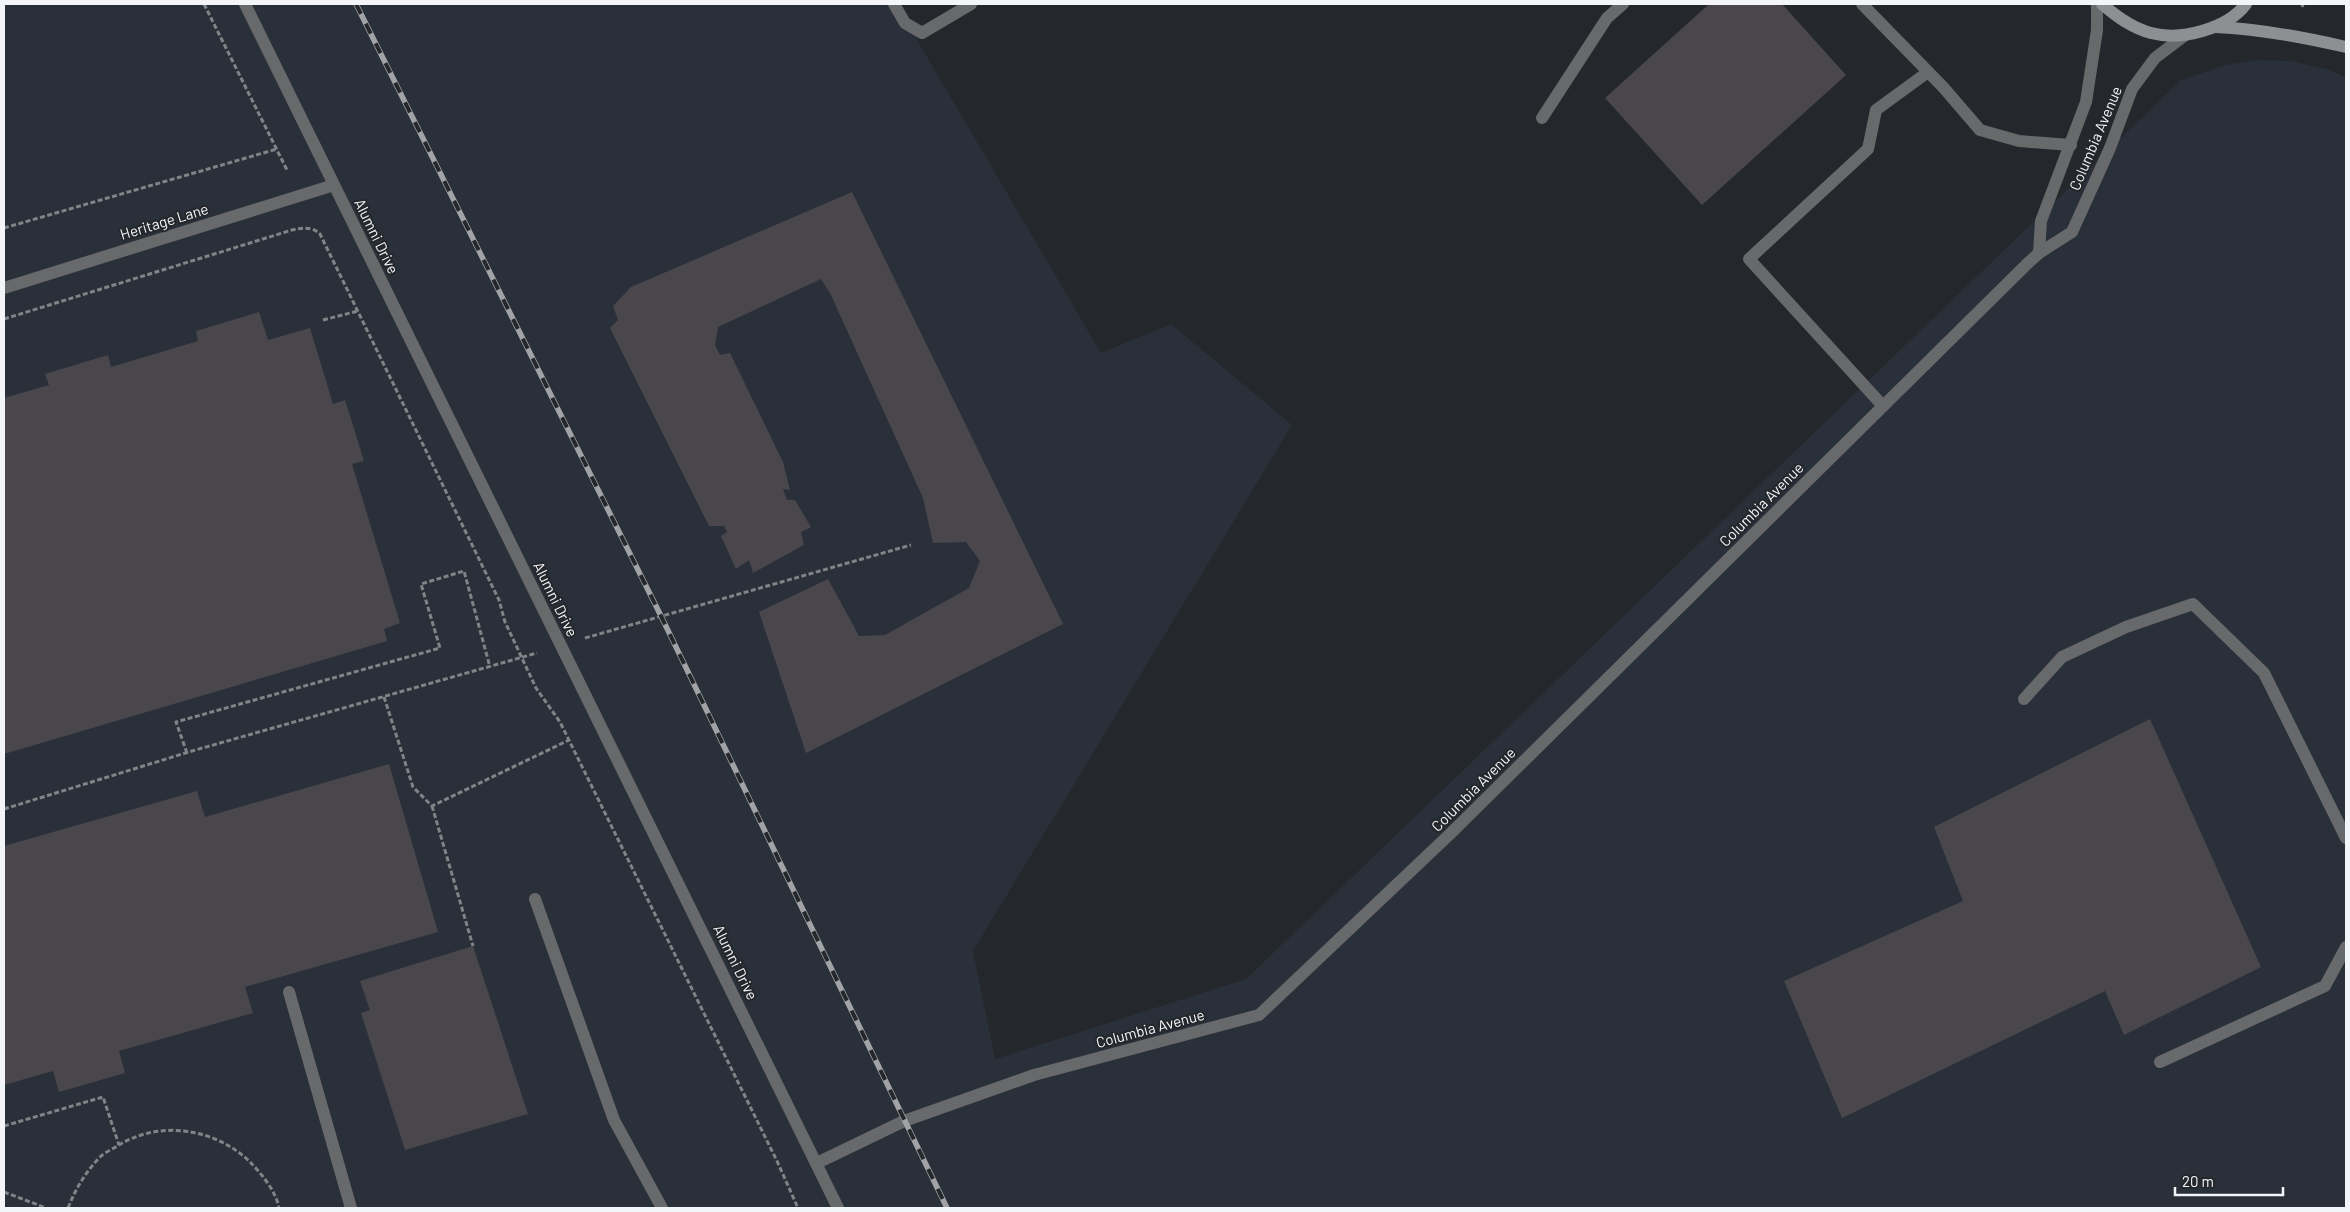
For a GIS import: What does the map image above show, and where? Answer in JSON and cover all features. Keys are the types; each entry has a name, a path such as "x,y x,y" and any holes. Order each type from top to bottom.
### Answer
{"street":[{"name":"Alumni Drive","path":"245,4 838,1208"},
{"path":"894,4 905,23 922,33 971,4"},
{"path":"1542,118 1607,18 1623,4"},
{"path":"1862,4 1928,72 1980,130 2020,141 2071,145"},
{"name":"Columbia Avenue","path":"2039,254 2042,221 2086,102 2097,30 2097,4"},
{"path":"2102,4 2121,20 2152,33 2184,36 2215,27 2242,9 2246,4"},
{"path":"2215,27 2251,29 2298,36 2346,47"},
{"name":"Columbia Avenue","path":"817,1163 904,1121 1034,1075 1259,1015 1443,840 2039,254 2072,232 2110,148 2132,89 2155,58 2184,36"},
{"path":"1883,406 1749,259 1868,149 1876,110 1928,72"},
{"name":"Heritage Lane","path":"4,288 334,185"},
{"path":"2024,698 2062,657 2126,627 2193,604 2264,672 2346,838"},
{"path":"535,899 614,1120 662,1208"},
{"path":"2160,1062 2324,986 2346,947"},
{"path":"290,992 351,1208"}],"path":[{"path":"204,4 286,170"},
{"path":"4,228 277,149"},
{"path":"4,319 303,228 316,229 500,600 505,622 536,688 560,722 798,1208"},
{"path":"323,320 358,311"},
{"path":"580,640 912,545"},
{"path":"187,753 176,722 440,648 421,584 464,571 490,667"},
{"path":"4,809 187,753 537,654"},
{"path":"384,697 413,787 432,806 473,946"},
{"path":"432,806 569,740"},
{"path":"4,1126 103,1097 119,1145"},
{"path":"758,1123 767,1121"},
{"path":"68,1208 79,1182 102,1156 132,1137 167,1130 202,1134 235,1148 261,1172 279,1208"},
{"path":"4,1192 46,1208"}],"shaded area":[{"path":"4,4 896,4 1101,353 1171,324 1292,425 973,951 995,1059 1246,979 2181,80 2225,65 2257,60 2292,61 2326,69 2346,77 2346,1208 4,1208"}],"building":[{"path":"1709,4 1782,4 1846,75 1702,205 1605,98"},
{"path":"852,192 1063,624 806,753 759,612 828,579 859,636 885,635 969,588 980,561 966,542 933,543 923,498 830,293 821,279 718,327 715,345 720,355 730,353 783,462 790,490 783,489 787,500 795,500 811,527 801,532 804,545 753,573 749,560 736,569 721,536 727,532 724,526 709,526 610,328 618,320 613,306 631,287"},
{"path":"259,312 268,340 310,328 333,404 345,400 364,461 352,464 400,623 384,629 387,641 4,754 4,398 49,385 45,374 108,355 111,367 198,341 196,331"},
{"path":"2150,719 2261,967 2124,1035 2105,991 1842,1118 1784,981 1963,901 1934,827"},
{"path":"389,764 438,932 245,987 253,1013 119,1051 125,1073 59,1092 53,1071 4,1085 4,846 197,791 205,817"},
{"path":"473,946 528,1114 405,1150 361,1013 370,1010 360,981"}],"railway":[{"path":"356,4 661,616 947,1208"}]}
